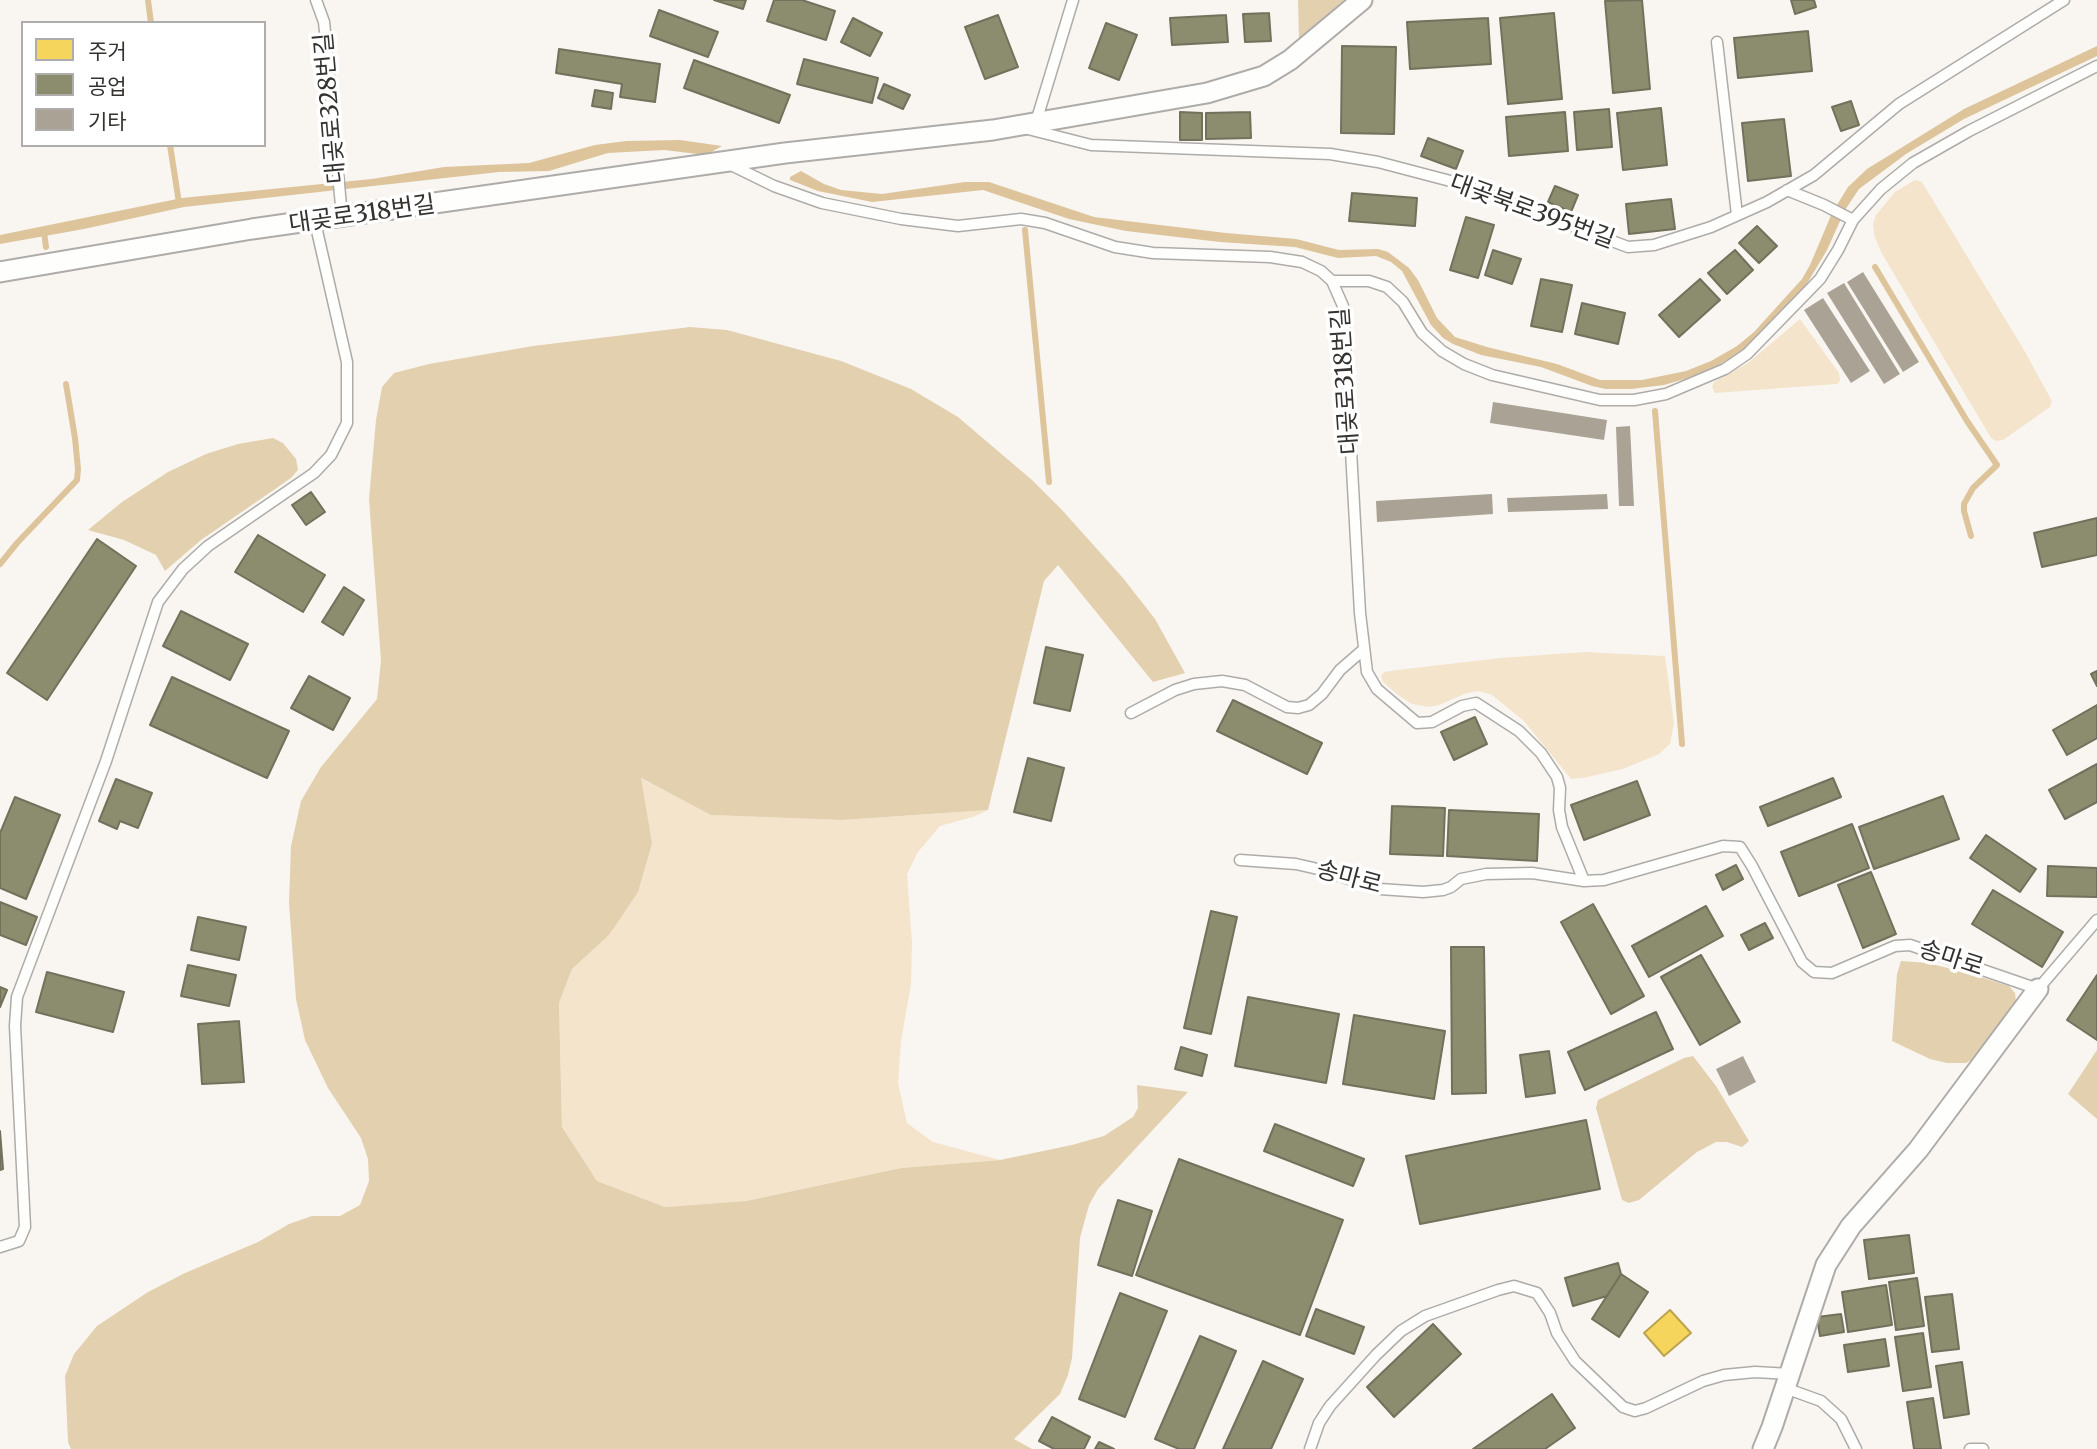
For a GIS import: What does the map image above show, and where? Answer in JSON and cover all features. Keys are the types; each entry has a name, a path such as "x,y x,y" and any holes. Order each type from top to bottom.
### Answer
{"street":[{"name":"대곶로318번길","path":"0,272 252,229 315,222 341,210 1027,124 1207,93 1264,76 1290,60 1362,0"},
{"path":"1763,1449 1826,1265 1851,1226 1918,1150 2038,989"}],"lane":[{"name":"대곶로328번길","path":"316,0 324,22 341,210"},
{"path":"1027,124 1073,0"},
{"name":"대곶북로395번길","path":"1027,124 1091,145 1330,154 1378,162 1458,183 1629,247 1654,245 1682,238 1737,215 1814,175 1899,104 2064,0"},
{"path":"1717,42 1737,215"},
{"path":"1332,281 1369,281 1387,287 1403,302 1422,333 1442,351 1464,364 1492,375 1600,400 1634,400 1665,394 1725,369 1747,354 1820,279 1838,250 1849,218 1913,163 1992,118 2097,66"},
{"name":"대곶로318번길","path":"725,162 774,186 822,203 901,219 958,226 1021,219 1045,223 1115,247 1153,253 1270,257 1302,262 1321,271 1332,281 1343,306 1363,650 1367,672 1377,689 1417,723 1432,722 1462,706 1476,703 1519,731 1541,753 1557,777 1562,827 1584,881"},
{"path":"1787,190 1849,218"},
{"path":"0,1247 19,1241 25,1227 15,1026 17,997 106,761 158,602 183,569 208,545 314,473 331,455 347,423 347,362 315,222"},
{"path":"1131,713 1175,690 1194,684 1222,681 1245,685 1287,707 1298,708 1309,705 1322,694 1340,670 1363,650"},
{"name":"송마로","path":"1240,860 1296,864 1380,889 1443,890 1461,879 1486,874 1532,873 1584,881 1625,876 1723,846 1740,847 1802,962 1814,972 1832,973 1895,946 1910,945 2038,989"},
{"path":"2038,989 2097,920"},
{"path":"1310,1449 1319,1423 1330,1406 1401,1331 1425,1316 1514,1286 1536,1293 1575,1361 1623,1407 1635,1411 1703,1381 1724,1375 1755,1372 1788,1381 1821,1401 1841,1419 1856,1449"},
{"path":"1969,1449 1983,1449"}],"shaded area":[{"path":"1298,0 1344,0 1299,39"},
{"path":"2097,46 2097,56 1964,119 1906,154 1859,189 1845,210 1827,250 1805,287 1784,313 1745,351 1688,378 1664,385 1631,389 1592,386 1541,367 1481,355 1453,344 1431,325 1402,271 1391,262 1376,256 1338,258 1295,247 1126,231 1069,219 983,190 872,202 818,191 790,180 790,177 801,171 841,190 882,194 965,182 989,182 1094,217 1296,239 1339,250 1378,249 1388,252 1409,268 1437,318 1455,337 1557,364 1600,380 1642,380 1686,371 1711,361 1737,346 1754,332 1802,279 1832,213 1848,187 1867,169 1964,109"},
{"path":"680,140 722,146 706,155 664,150 608,153 549,171 499,172 184,207 0,244 0,235 182,198 372,179 444,167 529,163 595,145 626,141"},
{"path":"1915,180 1922,182 2052,401 2050,407 2003,440 1996,441 1991,438 1881,252 1874,235 1876,215 1895,192"},
{"path":"1800,319 1839,373 1840,381 1837,384 1715,393 1712,387 1714,382 1748,363"},
{"path":"690,327 727,330 841,361 911,389 958,417 1032,480 1123,578 1155,619 1185,673 1153,682 1058,565 1044,581 988,810 842,820 711,815 641,778 652,843 638,892 609,935 572,969 559,1003 562,1127 597,1181 665,1207 746,1201 901,1168 1000,1160 1072,1145 1104,1136 1133,1117 1138,1108 1137,1085 1188,1092 1098,1189 1089,1205 1080,1238 1072,1358 1068,1375 1060,1394 1014,1439 1032,1449 71,1449 68,1442 65,1376 74,1354 97,1326 148,1292 258,1242 289,1224 312,1216 340,1216 360,1205 369,1181 368,1159 361,1138 328,1088 305,1040 296,999 289,903 291,846 301,801 321,767 377,699 381,661 369,499 376,420 382,387 394,373 429,364 533,346"},
{"path":"273,438 283,443 296,459 298,470 291,478 201,540 165,571 156,555 124,540 88,530 122,502 168,472 206,454 238,444"},
{"path":"1585,652 1665,656 1674,723 1670,744 1659,754 1623,769 1571,779 1524,721 1492,695 1479,691 1467,693 1429,707 1412,704 1398,695 1383,682 1381,676 1384,672 1397,670 1500,658"},
{"path":"640,778 712,815 842,820 988,810 940,826 918,852 907,874 912,942 911,984 901,1041 898,1083 907,1123 933,1142 1000,1160 901,1168 746,1201 665,1207 597,1181 562,1127 559,1003 572,969 609,935 652,843"},
{"path":"1901,961 1928,963 1971,974 2009,986 2015,993 2016,1002 2011,1013 1977,1057 1966,1063 1947,1063 1930,1059 1892,1041 1897,974"},
{"path":"2097,1050 2097,1119 2068,1094"},
{"path":"1693,1056 1716,1086 1749,1141 1742,1147 1716,1142 1697,1152 1639,1200 1629,1203 1622,1200 1596,1108 1598,1100"}],"building: 주거":[{"path":"1670,1310 1691,1333 1664,1356 1644,1333"}],"building: 공업":[{"path":"714,0 746,0 743,9"},
{"path":"774,0 802,0 835,11 826,40 767,21"},
{"path":"1642,0 1650,89 1613,93 1605,1"},
{"path":"1791,0 1814,0 1816,7 1795,14"},
{"path":"659,10 718,32 708,57 650,36"},
{"path":"1269,13 1271,41 1245,42 1243,14"},
{"path":"1554,13 1562,99 1508,104 1500,18"},
{"path":"998,15 1018,67 985,79 965,27"},
{"path":"1226,15 1228,42 1172,45 1170,18"},
{"path":"853,18 882,33 870,56 841,42"},
{"path":"1488,18 1491,64 1410,69 1407,22"},
{"path":"1106,23 1137,35 1119,80 1089,68"},
{"path":"1808,31 1812,71 1738,78 1734,38"},
{"path":"1342,46 1396,47 1394,134 1341,133"},
{"path":"559,49 660,64 655,102 620,97 622,84 556,73"},
{"path":"804,59 878,78 872,103 797,84"},
{"path":"694,60 790,95 779,123 684,88"},
{"path":"884,84 910,95 903,109 878,98"},
{"path":"595,90 613,93 611,109 592,106"},
{"path":"1851,101 1859,125 1841,131 1832,107"},
{"path":"1661,108 1667,165 1623,170 1617,113"},
{"path":"1609,109 1612,147 1577,150 1574,112"},
{"path":"1180,112 1202,113 1202,140 1180,140"},
{"path":"1250,112 1251,138 1206,139 1206,113"},
{"path":"1565,112 1568,151 1509,156 1506,117"},
{"path":"1784,119 1791,176 1748,181 1742,123"},
{"path":"1428,138 1463,151 1456,169 1421,156"},
{"path":"1555,186 1578,195 1571,212 1548,202"},
{"path":"1352,193 1417,198 1415,226 1349,221"},
{"path":"1671,199 1675,229 1629,234 1626,204"},
{"path":"1466,217 1494,225 1478,278 1450,270"},
{"path":"1757,226 1777,246 1759,263 1739,243"},
{"path":"1493,250 1521,259 1512,284 1485,275"},
{"path":"1735,250 1753,270 1727,294 1708,273"},
{"path":"1541,279 1572,285 1562,332 1531,326"},
{"path":"1700,279 1720,300 1679,337 1659,315"},
{"path":"1582,303 1625,313 1618,344 1575,334"},
{"path":"311,492 325,512 306,525 292,505"},
{"path":"2097,518 2097,555 2042,567 2034,533"},
{"path":"258,535 325,575 303,612 235,572"},
{"path":"97,539 136,566 47,700 7,673"},
{"path":"344,587 364,600 343,635 322,622"},
{"path":"181,611 248,644 230,680 163,646"},
{"path":"1046,647 1083,655 1070,711 1034,703"},
{"path":"2097,671 2097,686 2091,674"},
{"path":"309,676 350,698 333,730 291,708"},
{"path":"172,677 289,731 267,778 150,725"},
{"path":"1233,700 1322,743 1307,774 1217,731"},
{"path":"2097,705 2097,738 2067,755 2053,730"},
{"path":"1475,717 1487,744 1454,760 1441,732"},
{"path":"1028,758 1064,768 1051,821 1014,812"},
{"path":"2097,764 2097,802 2065,819 2049,790"},
{"path":"1833,778 1841,797 1768,826 1760,807"},
{"path":"116,779 152,793 138,828 120,821 117,829 99,821"},
{"path":"1637,781 1650,815 1584,840 1571,805"},
{"path":"1943,796 1959,839 1874,869 1859,827"},
{"path":"15,797 60,815 26,899 0,888 0,833"},
{"path":"1392,806 1445,808 1443,856 1390,854"},
{"path":"1449,810 1539,814 1537,861 1447,856"},
{"path":"1852,824 1869,868 1799,896 1781,852"},
{"path":"1986,835 2036,869 2020,892 1970,858"},
{"path":"1736,865 1743,879 1723,890 1716,875"},
{"path":"2048,866 2097,868 2097,897 2047,896"},
{"path":"1871,872 1896,934 1863,948 1838,885"},
{"path":"1993,890 2063,932 2042,967 1972,924"},
{"path":"0,902 37,917 26,945 0,935"},
{"path":"1593,904 1644,996 1611,1014 1561,922"},
{"path":"1706,906 1723,936 1649,977 1632,946"},
{"path":"1211,911 1237,917 1211,1034 1184,1028"},
{"path":"198,917 246,927 239,960 191,950"},
{"path":"1765,923 1773,938 1749,950 1741,935"},
{"path":"1451,947 1484,947 1486,1093 1452,1094"},
{"path":"1701,955 1740,1022 1700,1045 1661,977"},
{"path":"188,965 236,975 229,1006 181,996"},
{"path":"47,972 124,992 113,1032 36,1012"},
{"path":"2097,975 2097,1040 2067,1020"},
{"path":"0,987 7,990 0,1007"},
{"path":"1248,997 1339,1014 1326,1083 1235,1066"},
{"path":"1656,1012 1673,1049 1585,1090 1568,1052"},
{"path":"1354,1015 1445,1031 1434,1099 1343,1084"},
{"path":"239,1021 244,1082 202,1084 198,1024"},
{"path":"1181,1047 1207,1055 1202,1076 1175,1069"},
{"path":"1549,1051 1555,1093 1526,1097 1520,1055"},
{"path":"1586,1120 1600,1189 1420,1224 1406,1156"},
{"path":"1275,1124 1364,1159 1353,1186 1264,1151"},
{"path":"0,1131 3,1169 0,1170"},
{"path":"1179,1159 1343,1220 1300,1335 1136,1275"},
{"path":"1118,1200 1152,1211 1132,1276 1098,1265"},
{"path":"1909,1235 1914,1273 1869,1279 1864,1240"},
{"path":"1618,1263 1621,1274 1607,1296 1573,1306 1565,1278"},
{"path":"1621,1274 1648,1292 1619,1337 1592,1319"},
{"path":"1917,1278 1924,1326 1896,1330 1889,1282"},
{"path":"1886,1285 1892,1325 1848,1332 1842,1292"},
{"path":"1120,1293 1167,1311 1125,1417 1079,1399"},
{"path":"1952,1294 1959,1349 1932,1352 1925,1297"},
{"path":"1316,1309 1364,1327 1354,1354 1306,1336"},
{"path":"1841,1314 1844,1332 1820,1336 1817,1317"},
{"path":"1433,1324 1461,1354 1394,1417 1367,1387"},
{"path":"1923,1333 1931,1387 1903,1391 1895,1337"},
{"path":"1200,1336 1236,1351 1194,1449 1179,1449 1155,1439"},
{"path":"1885,1339 1889,1366 1848,1372 1844,1345"},
{"path":"1263,1361 1303,1379 1271,1449 1223,1449"},
{"path":"1962,1362 1969,1414 1944,1418 1936,1366"},
{"path":"1552,1394 1575,1428 1545,1449 1473,1449"},
{"path":"1933,1398 1941,1449 1914,1449 1907,1402"},
{"path":"1052,1417 1090,1437 1084,1449 1054,1449 1039,1441"},
{"path":"1099,1442 1114,1449 1095,1449"}],"building: 기타":[{"path":"1863,272 1919,362 1903,372 1847,282"},
{"path":"1844,283 1900,374 1884,384 1827,293"},
{"path":"1823,298 1870,371 1851,383 1804,310"},
{"path":"1493,402 1607,420 1604,440 1490,423"},
{"path":"1630,426 1634,506 1619,506 1616,427"},
{"path":"1492,494 1493,514 1377,522 1376,501"},
{"path":"1607,494 1608,509 1508,512 1507,498"},
{"path":"1743,1056 1756,1082 1729,1096 1716,1069"}],"waterway":[{"path":"148,0 151,21"},
{"path":"170,147 179,203"},
{"path":"1025,230 1049,482"},
{"path":"44,232 46,247"},
{"path":"1875,267 1967,421 1997,465 1973,488 1964,504 1971,536"},
{"path":"0,564 77,480 75,438 66,384"},
{"path":"1655,411 1682,744"}]}
